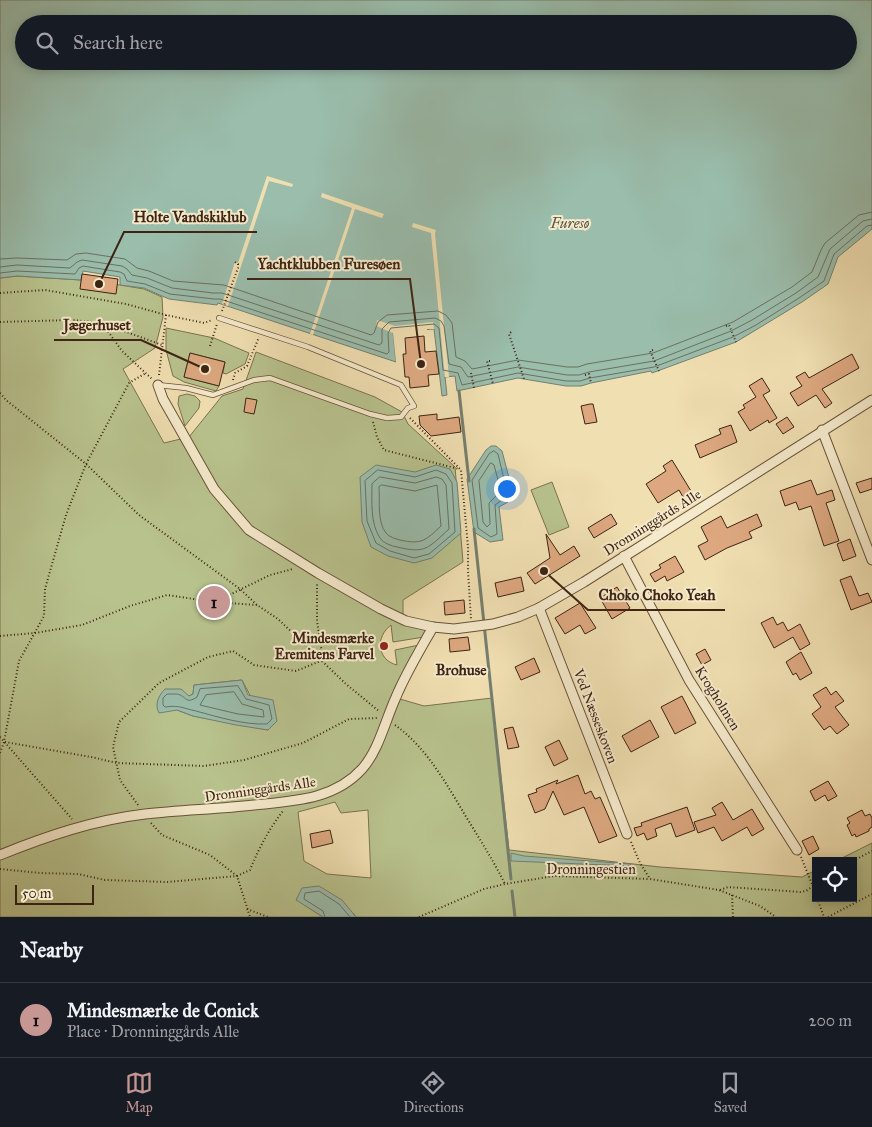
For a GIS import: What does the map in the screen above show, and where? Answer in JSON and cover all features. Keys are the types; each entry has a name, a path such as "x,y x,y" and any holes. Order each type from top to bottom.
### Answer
{"street":[{"name":"Dronninggårds Alle","path":"158,385 163,399 214,489 249,530 306,566 381,609 406,621 454,629 493,624 518,617 539,608 584,582 872,400"},
{"path":"822,430 872,560"},
{"name":"Krogholmen","path":"624,556 689,680 797,850"},
{"name":"Ved Næsseskoven","path":"539,608 628,834"},
{"name":"Dronninggårds Alle","path":"0,855 43,837 79,826 144,814 306,800 328,793 350,782 364,768 374,750 413,662 433,627"}],"lane":[{"path":"158,385 186,388 213,395 254,380 270,378 370,414 394,418 401,417 408,408 414,406 401,385 308,347 219,318"}],"path":[{"path":"210,346 238,268 238,264 235,262"},
{"path":"0,293 44,290 126,304 166,315 204,322 219,318"},
{"path":"158,385 166,315"},
{"path":"0,322 72,320 102,323 162,345"},
{"path":"0,753 4,742 19,661 44,616 45,589 66,515 86,464 129,383 146,373 122,351 102,323"},
{"path":"726,326 728,325 736,342"},
{"path":"231,388 235,372 247,366 262,331"},
{"path":"512,332 509,334 524,378"},
{"path":"653,350 650,351 659,370"},
{"path":"490,361 488,361 493,384"},
{"path":"471,373 474,388"},
{"path":"585,375 589,374 591,383"},
{"path":"0,393 49,436 86,464 139,515 240,590 256,605 278,619 346,684 408,734 437,770 482,841 505,884"},
{"path":"414,406 415,412 410,418 461,470 468,547 472,626"},
{"path":"370,414 377,437 384,450 461,470"},
{"path":"214,602 270,575 306,566"},
{"path":"318,573 317,621 323,660"},
{"path":"0,636 35,633 82,625 130,606 168,595 214,602 256,605"},
{"path":"250,917 237,876 210,855 162,835 144,814 120,780 114,747 120,722 158,683 208,657 233,651 254,665 296,671 323,660"},
{"path":"4,742 91,757 117,764 204,766 244,760 303,742 350,718 387,718"},
{"path":"0,738 79,826"},
{"path":"0,869 40,874 78,874 105,880 130,881 167,882 237,876 250,870 270,828 291,801"},
{"path":"628,834 640,863 650,879"},
{"path":"797,850 812,881"},
{"path":"857,859 872,851"},
{"name":"Dronningestien","path":"419,917 484,889 554,876 650,879 719,890"},
{"path":"719,890 728,887 800,892 806,891 812,887"},
{"path":"719,890 760,906 776,917"},
{"path":"828,917 872,894"},
{"path":"732,895 733,917"},
{"path":"818,902 824,917"},
{"path":"247,909 268,917"}],"green space":[{"path":"17,276 81,280 120,285 144,289 162,297 163,317 155,348 123,369 164,443 189,437 222,396 243,389 256,352 375,397 402,412 408,424 455,467 463,562 403,600 403,624 426,629 424,637 393,642 391,625 382,636 380,648 385,658 397,665 395,650 419,645 393,697 424,706 492,698 509,850 660,867 802,877 812,872 812,902 857,902 857,857 844,857 872,843 872,917 356,917 354,914 296,899 323,917 0,917 0,278","holes":["242,680 268,730 193,716 177,710 193,694 194,685","335,802 341,813 368,810 371,878 327,874 304,861 298,812"]},
{"path":"166,328 214,338 249,353 245,364 226,374 223,373 225,362 190,353 184,377 219,386 216,391 184,382 173,376 166,350"},
{"path":"187,394 195,396 200,401 199,408 185,426 178,404 179,396"},
{"path":"552,482 569,527 549,535 531,490"}],"water":[{"name":"Furesø","path":"0,0 872,0 872,229 838,257 828,284 802,302 736,342 652,373 651,371 581,386 566,386 518,378 457,391 455,376 445,377 447,395 442,396 434,329 393,332 396,362 218,303 217,305 169,299 144,288 120,285 120,277 83,271 81,280 17,276 0,278"},
{"path":"491,446 496,446 502,451 513,493 508,502 499,507 503,540 490,542 474,532 467,479 486,450"},
{"path":"376,465 415,472 436,465 450,469 457,482 461,533 432,558 414,563 388,556 371,547 362,522 360,477"},
{"path":"242,680 248,695 273,700 277,721 268,730 193,716 177,710 159,713 158,700 165,689 181,689 189,696 193,694 194,685"},
{"path":"511,853 524,856 631,864 629,866 511,861"},
{"path":"319,886 342,900 356,917 323,917 296,900 302,888"}],"pier":[{"path":"267,176 293,184 292,187 269,181 228,306 222,304 235,262 238,263"},
{"path":"322,193 384,214 382,218 355,209 313,335 310,334 352,208 321,197"},
{"path":"413,223 436,230 449,377 445,377 431,233 412,227"},
{"path":"377,320 395,326 433,322 434,329 427,329 427,332 395,335 398,363 396,362 393,333 376,326"}],"building":[{"path":"82,274 118,279 116,294 80,289"},
{"path":"424,336 425,352 436,351 439,374 428,375 429,386 410,388 409,377 405,377 403,354 406,354 405,338"},
{"path":"190,353 225,362 219,386 184,377"},
{"path":"852,354 859,368 822,389 832,403 825,408 816,395 798,406 790,393 802,386 796,377 805,372 809,378"},
{"path":"762,378 770,391 763,395 777,418 769,423 768,420 750,431 738,412 745,408 743,405 756,397 749,386"},
{"path":"246,398 257,400 254,414 244,412"},
{"path":"593,404 597,422 585,424 581,406"},
{"path":"437,414 437,420 459,417 461,432 431,436 420,425 419,416"},
{"path":"787,417 794,427 783,434 776,424"},
{"path":"731,425 737,442 700,458 695,445 721,434 719,429"},
{"path":"672,460 691,491 683,497 679,490 658,503 646,484 666,471 663,466"},
{"path":"872,478 872,489 860,493 856,483"},
{"path":"811,480 817,495 832,490 835,500 826,503 839,541 824,546 811,506 799,510 796,502 785,506 780,491"},
{"path":"611,514 617,524 594,538 588,528"},
{"path":"757,514 762,526 749,532 752,538 727,548 705,560 698,546 708,541 701,527 721,516 727,528"},
{"path":"546,534 560,555 574,546 580,556 535,584 527,573 550,558"},
{"path":"850,539 856,556 843,561 837,544"},
{"path":"675,556 684,572 667,581 665,576 655,582 650,574 661,568 659,565"},
{"path":"851,576 859,596 868,593 872,602 851,610 840,580"},
{"path":"521,577 524,591 498,597 495,583"},
{"path":"617,587 630,608 612,619 600,598"},
{"path":"464,600 465,613 445,615 444,602"},
{"path":"580,603 596,628 585,634 580,625 565,634 555,618"},
{"path":"773,617 777,625 783,622 788,631 800,624 810,644 800,650 793,637 774,648 761,623"},
{"path":"468,637 470,650 450,652 449,639"},
{"path":"705,649 711,660 702,665 696,654"},
{"path":"801,652 812,673 800,680 796,673 793,675 786,662"},
{"path":"534,658 540,672 521,680 515,667"},
{"path":"826,687 831,695 836,691 844,701 835,707 849,725 837,734 830,726 824,730 812,714 821,707 813,695"},
{"path":"682,696 696,723 675,734 661,707"},
{"path":"650,720 659,737 631,752 622,736"},
{"path":"513,727 519,747 508,749 504,729"},
{"path":"559,740 568,759 554,766 545,747"},
{"path":"578,775 585,794 591,791 595,799 600,797 617,836 599,843 584,807 564,815 553,791 545,809 535,813 528,795 537,792 536,789 558,780 556,784"},
{"path":"828,781 837,796 828,801 825,795 815,801 810,791"},
{"path":"722,802 733,820 752,809 764,829 752,836 747,827 722,841 714,827 698,833 694,822 716,815 712,808"},
{"path":"687,807 695,830 676,837 671,823 655,829 657,836 647,840 644,833 637,836 634,828 642,826 641,823"},
{"path":"862,810 865,816 870,814 872,827 869,831 856,837 855,834 852,836 847,825 850,823 847,818"},
{"path":"330,830 333,843 312,848 310,834"},
{"path":"813,836 819,849 809,855 802,841"}],"waterway":[{"path":"459,391 469,481"},
{"path":"474,529 511,879"},
{"path":"512,891 515,917"}],"place":[{"name":"Holte Vandskiklub","path":"99,284"},
{"name":"Yachtklubben Furesøen","path":"421,364"},
{"name":"Jægerhuset","path":"205,369"},
{"name":"Choko Choko Yeah","path":"544,571"},
{"name":"Mindesmærke de Conick","path":"214,602"},
{"name":"Mindesmærke Eremitens Farvel","path":"384,646"}],"district":[{"name":"Brohuse","path":"461,670"}]}
